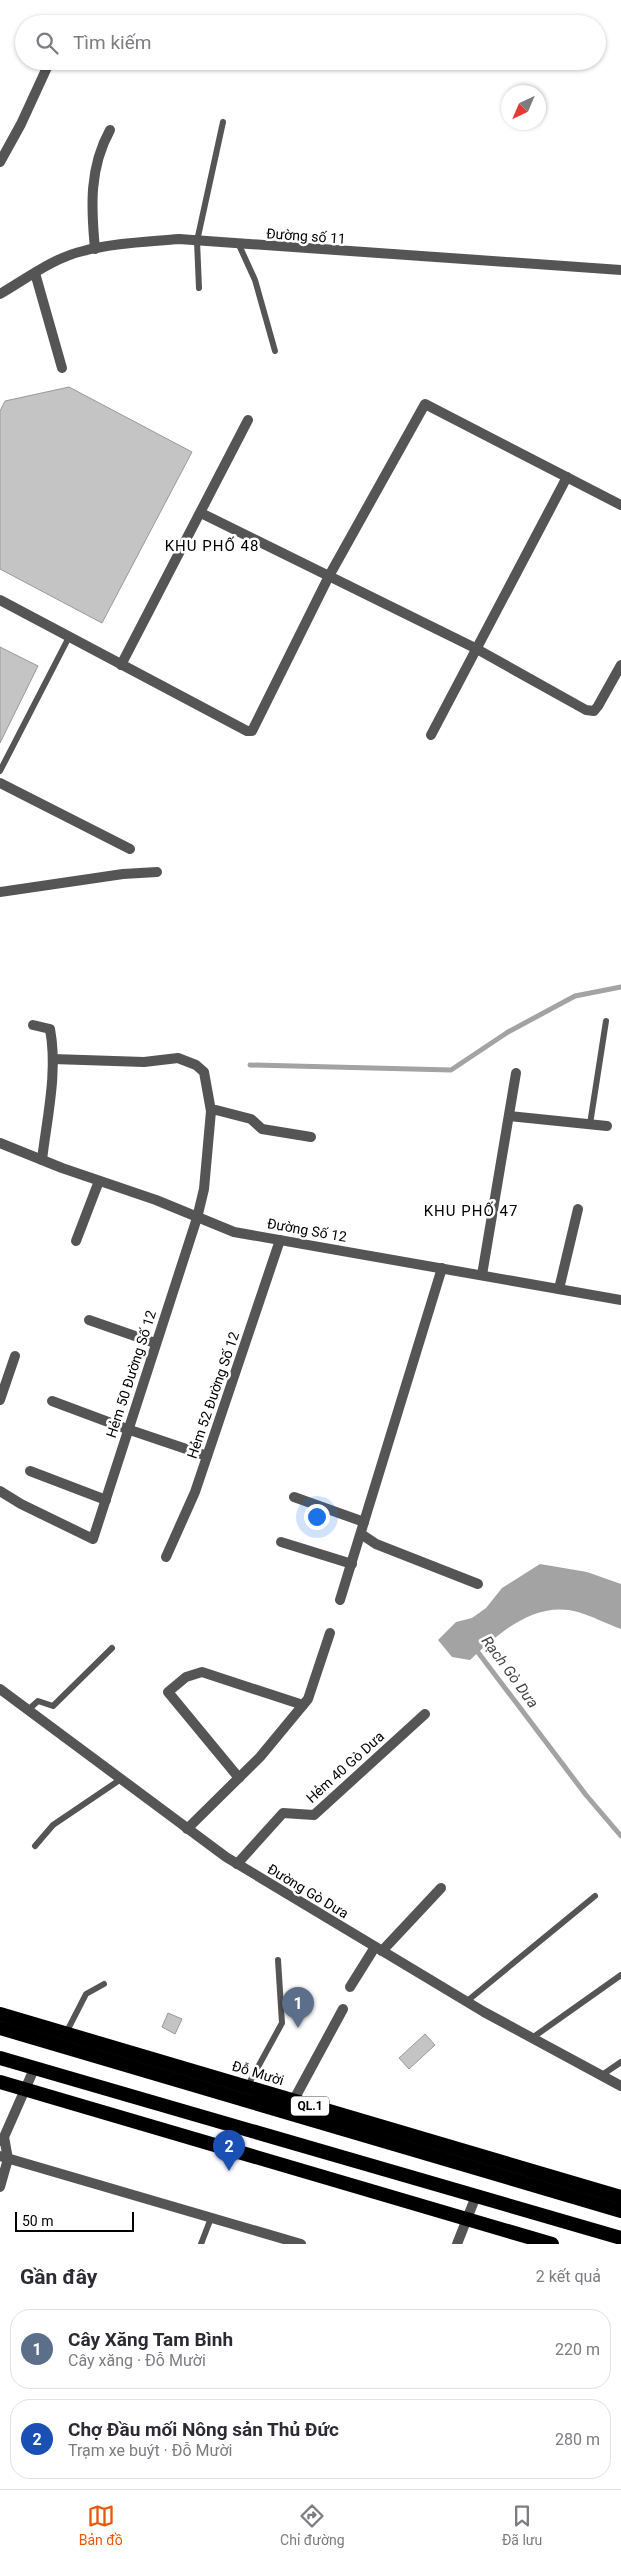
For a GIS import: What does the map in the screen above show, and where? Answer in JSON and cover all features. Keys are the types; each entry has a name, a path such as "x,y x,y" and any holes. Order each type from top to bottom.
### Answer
{"highway":[{"name":"Đỗ Mười","path":"0,2014 66,2033 245,2093"},
{"name":"Đỗ Mười","path":"0,2028 245,2093 621,2197"},
{"path":"0,2058 621,2238"},
{"path":"0,2082 552,2244"},
{"name":"Đỗ Mười","path":"290,2106 621,2211"}],"street":[{"path":"0,162 21,124 46,70"},
{"path":"95,249 91,190 101,146 110,130"},
{"name":"Đường số 11","path":"0,294 35,273 82,251 137,242 179,239 239,245 621,270"},
{"path":"35,273 62,368"},
{"path":"0,600 247,731 252,731 329,576 425,404 621,505"},
{"path":"121,665 248,420"},
{"path":"431,736 475,648 567,478"},
{"path":"201,513 475,648 586,710 594,711 621,665"},
{"path":"0,783 130,849"},
{"path":"0,892 123,874 157,872"},
{"path":"33,1025 50,1029 53,1059 42,1160"},
{"name":"Hẻm 50 Đường Số 12","path":"0,1491 30,1509 93,1539 127,1429 197,1218 204,1189 211,1111 204,1072 196,1065 178,1058 144,1062 53,1059"},
{"path":"482,1275 516,1074"},
{"path":"211,1111 216,1110 250,1119 262,1129 311,1137"},
{"path":"509,1116 607,1126"},
{"name":"Đường Số 12","path":"0,1143 99,1181 156,1200 234,1232 621,1300"},
{"path":"76,1241 99,1181"},
{"path":"559,1289 578,1209"},
{"name":"Hẻm 52 Đường Số 12","path":"166,1557 195,1492 280,1240"},
{"path":"340,1600 442,1268"},
{"path":"89,1320 155,1343"},
{"path":"0,1400 15,1356"},
{"path":"52,1401 207,1456"},
{"path":"30,1471 106,1500"},
{"path":"294,1497 364,1522"},
{"path":"361,1534 376,1544 478,1584"},
{"path":"281,1542 352,1564"},
{"path":"187,1829 260,1757 308,1699 330,1633"},
{"path":"239,1778 168,1692 186,1678 202,1672 303,1705"},
{"name":"Đường Gò Dưa","path":"0,1689 187,1829 237,1864 466,2002 621,2086"},
{"name":"Hẻm 40 Gò Dưa","path":"237,1864 283,1813 314,1815 425,1714"},
{"path":"350,1987 378,1949 441,1888"},
{"path":"290,2106 343,2008"},
{"path":"0,2187 4,2157 2,2139 34,2069"},
{"path":"4,2157 301,2244"},
{"path":"458,2244 466,2218 476,2196"}],"lane":[{"path":"199,288 197,241 223,122"},
{"path":"239,245 255,280 275,351"},
{"path":"0,771 69,637"},
{"path":"590,1124 606,1021"},
{"path":"28,1710 38,1701 53,1706 112,1648"},
{"path":"35,1846 53,1825 121,1779"},
{"path":"466,2002 595,1896"},
{"path":"245,2093 282,2023 278,1960"},
{"path":"532,2038 621,1975"},
{"path":"66,2033 86,1994 104,1984"},
{"path":"602,2076 621,2062"},
{"path":"201,2244 211,2218"}],"shaded area":[{"path":"540,1564 587,1572 621,1584 621,1629 578,1612 547,1611 519,1621 493,1639 470,1660 452,1657 438,1640 456,1622 472,1618 486,1608 502,1588"}],"building":[{"path":"69,387 192,452 102,623 0,569 0,411 5,401"},
{"path":"0,647 38,666 0,743"},
{"path":"168,2013 182,2019 175,2034 162,2027"},
{"path":"425,2034 435,2045 409,2069 399,2058"}],"waterway":[{"path":"250,1065 451,1070 508,1032 575,996 621,987"},
{"name":"Rạch Gò Dưa","path":"474,1647 586,1795 621,1836"}],"place":[{"name":"Cây Xăng Tam Bình","path":"298,2028"},
{"name":"Chợ Đầu mối Nông sản Thủ Đức","path":"229,2171"}],"district":[{"name":"KHU PHỐ 48","path":"212,546"},
{"name":"KHU PHỐ 47","path":"471,1211"}]}
